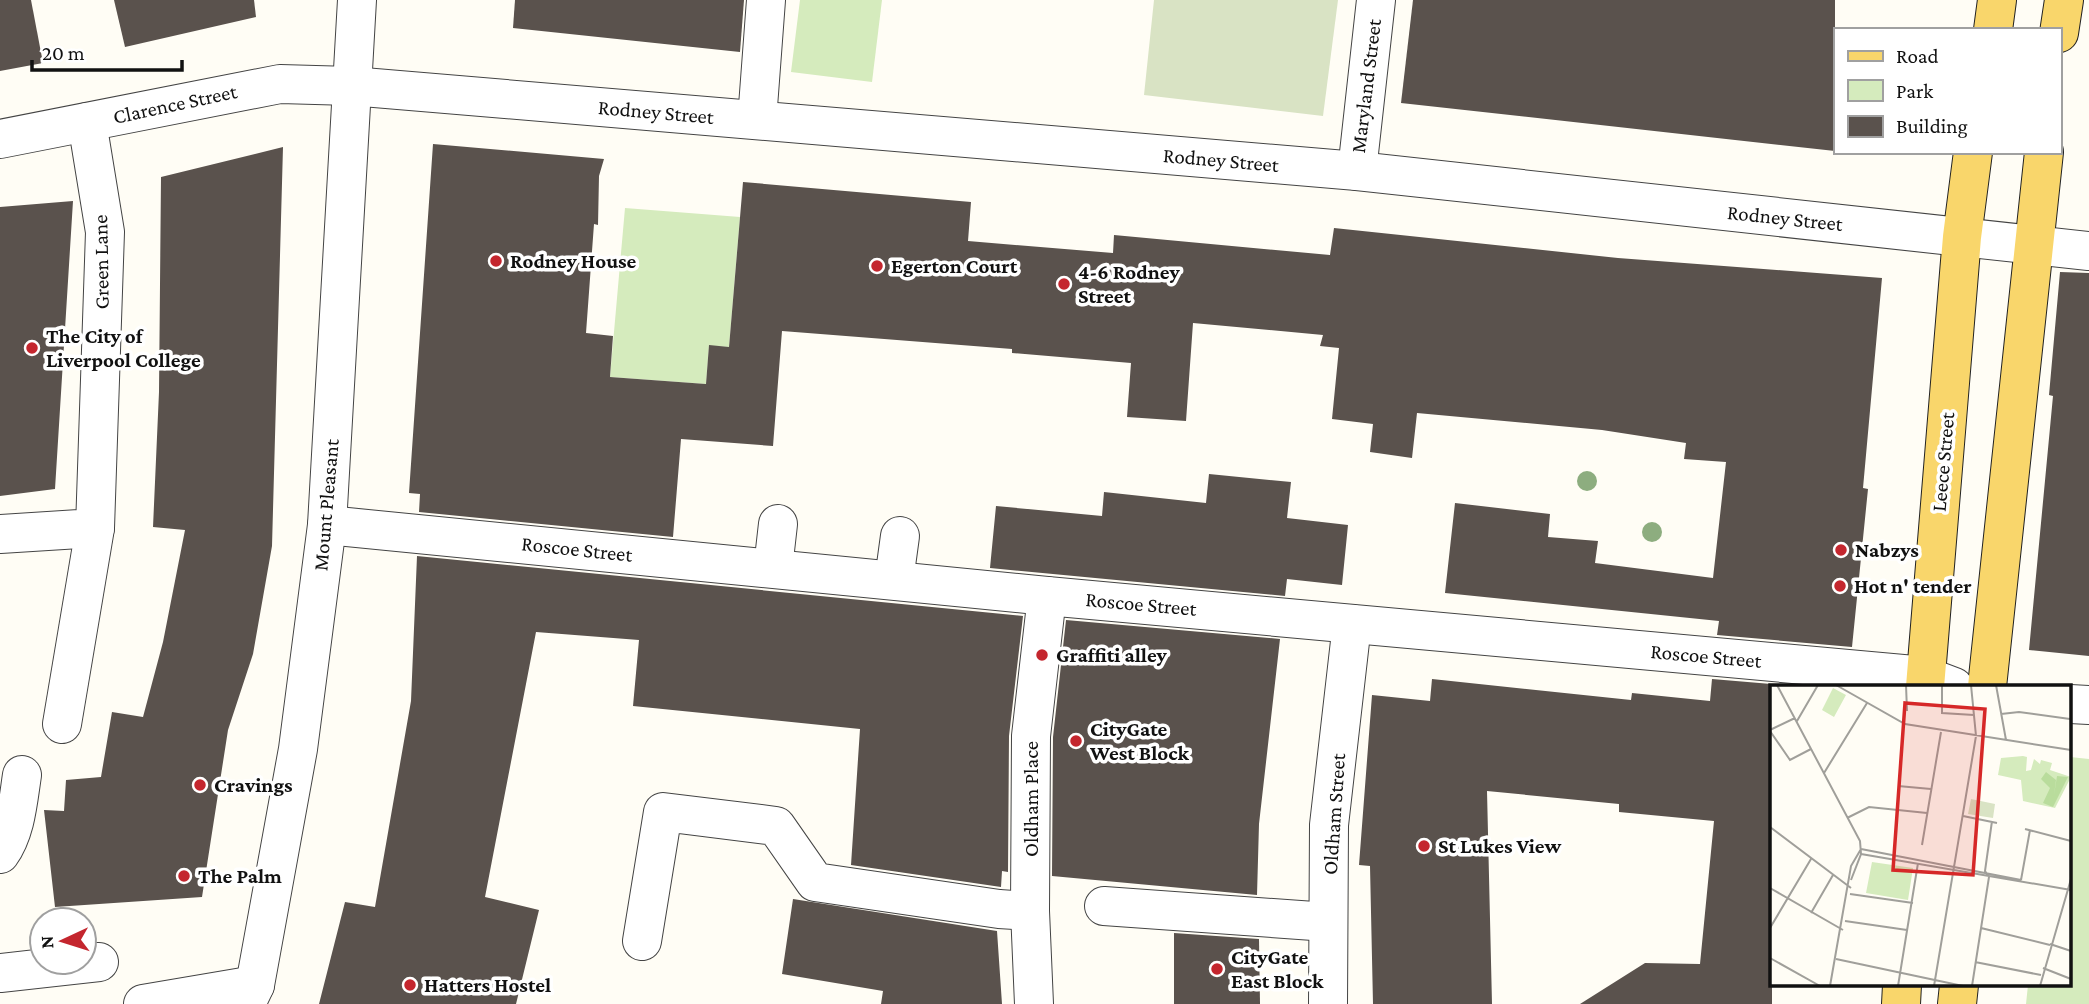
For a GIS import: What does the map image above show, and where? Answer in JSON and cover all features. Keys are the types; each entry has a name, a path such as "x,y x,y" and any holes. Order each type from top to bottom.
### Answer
{"main road":[{"path":"1993,28 1997,0"},
{"path":"2060,28 2064,0"},
{"name":"Leece Street","path":"1935,684 1962,237 1973,154"},
{"path":"1987,685 2044,154"},
{"path":"1901,1004 1902,986"},
{"path":"1957,1004 1959,986"}],"street":[{"name":"Mount Pleasant","path":"250,994 298,749 327,525 357,0"},
{"path":"757,120 766,0"},
{"name":"Maryland Street","path":"1357,171 1376,0"},
{"name":"Clarence Street","path":"0,139 280,84 351,86"},
{"name":"Rodney Street","path":"351,86 1357,171 2089,251"},
{"name":"Green Lane","path":"62,724 95,528 104,232 87,122"},
{"path":"773,568 778,524"},
{"name":"Roscoe Street","path":"327,525 1047,596 1756,661 1935,684"},
{"path":"0,534 95,528"},
{"path":"894,580 900,537"},
{"name":"Oldham Place","path":"1034,1004 1030,911 1031,736 1047,596"},
{"name":"Oldham Street","path":"1328,1004 1329,825 1352,624"},
{"path":"0,853 5,846 16,810 22,775"},
{"path":"642,941 663,812 776,826 815,882 999,909 1030,911"},
{"path":"1104,906 1328,922"},
{"path":"0,974 99,962"},
{"path":"143,1004 250,994"}],"green space":[{"path":"800,0 882,0 872,82 791,72"},
{"path":"1154,0 1338,0 1323,116 1144,95"},
{"path":"625,208 740,217 729,347 709,346 706,384 610,377"},
{"path":"2072,757 2089,759 2089,1004 2026,1004 2028,986 2072,986"}],"building":[{"path":"0,0 31,0 43,63 0,71"},
{"path":"114,0 254,0 256,17 125,47"},
{"path":"515,0 744,0 740,52 513,28"},
{"path":"1413,0 1835,0 1834,151 1401,103"},
{"path":"433,144 604,159 599,176 598,225 594,224 586,333 613,336 610,377 706,384 709,345 729,347 743,182 971,202 968,241 1113,253 1114,235 1330,255 1334,228 1618,258 1882,278 1863,488 1868,489 1852,647 1717,635 1719,621 1445,593 1455,503 1550,514 1548,537 1598,541 1595,563 1713,578 1726,462 1684,459 1686,443 1602,430 1417,413 1412,458 1370,452 1373,424 1332,419 1339,348 1320,346 1323,335 1193,323 1186,421 1127,417 1131,363 1012,353 1012,349 782,331 773,446 681,439 673,537 419,512 420,494 409,493"},
{"path":"283,147 272,546 253,654 228,730 202,897 55,906 44,810 64,811 66,780 101,777 112,712 143,717 163,642 185,530 153,527 159,392 161,177"},
{"name":"The City of Liverpool College","path":"73,201 55,489 0,496 0,207"},
{"path":"2060,272 2089,273 2089,656 2029,650 2053,396 2049,395"},
{"path":"1209,474 1291,482 1287,518 1348,525 1342,585 1287,579 1285,596 990,568 996,506 1102,516 1104,492 1206,503"},
{"path":"417,556 1023,616 1009,736 1008,872 1002,871 1001,887 851,865 860,729 633,706 639,640 536,632 485,897 539,910 516,1004 319,1004 345,902 375,907 411,701"},
{"name":"CityGate West Block","path":"1066,620 1280,639 1259,824 1257,895 1052,876 1053,737"},
{"name":"St Lukes View","path":"1432,679 1631,700 1632,693 1710,701 1712,679 1783,685 1770,685 1772,1004 1580,1004 1645,963 1700,964 1714,821 1619,812 1619,804 1487,791 1492,1004 1373,1004 1370,866 1359,865 1372,695 1430,701"},
{"path":"793,899 997,931 1002,1004 881,1004 883,991 782,974"},
{"name":"CityGate East Block","path":"1174,933 1259,939 1260,1004 1174,1004"}],"place":[{"name":"Rodney House","path":"496,261"},
{"name":"Egerton Court","path":"877,266"},
{"name":"4-6 Rodney Street","path":"1064,284"},
{"name":"The City of Liverpool College","path":"32,348"},
{"name":"Nabzys","path":"1841,550"},
{"name":"Hot n' tender","path":"1840,586"},
{"name":"Graffiti alley","path":"1042,655"},
{"name":"CityGate West Block","path":"1076,741"},
{"name":"Cravings","path":"200,785"},
{"name":"St Lukes View","path":"1424,846"},
{"name":"The Palm","path":"184,876"},
{"name":"CityGate East Block","path":"1217,969"},
{"name":"Hatters Hostel","path":"410,985"}]}
